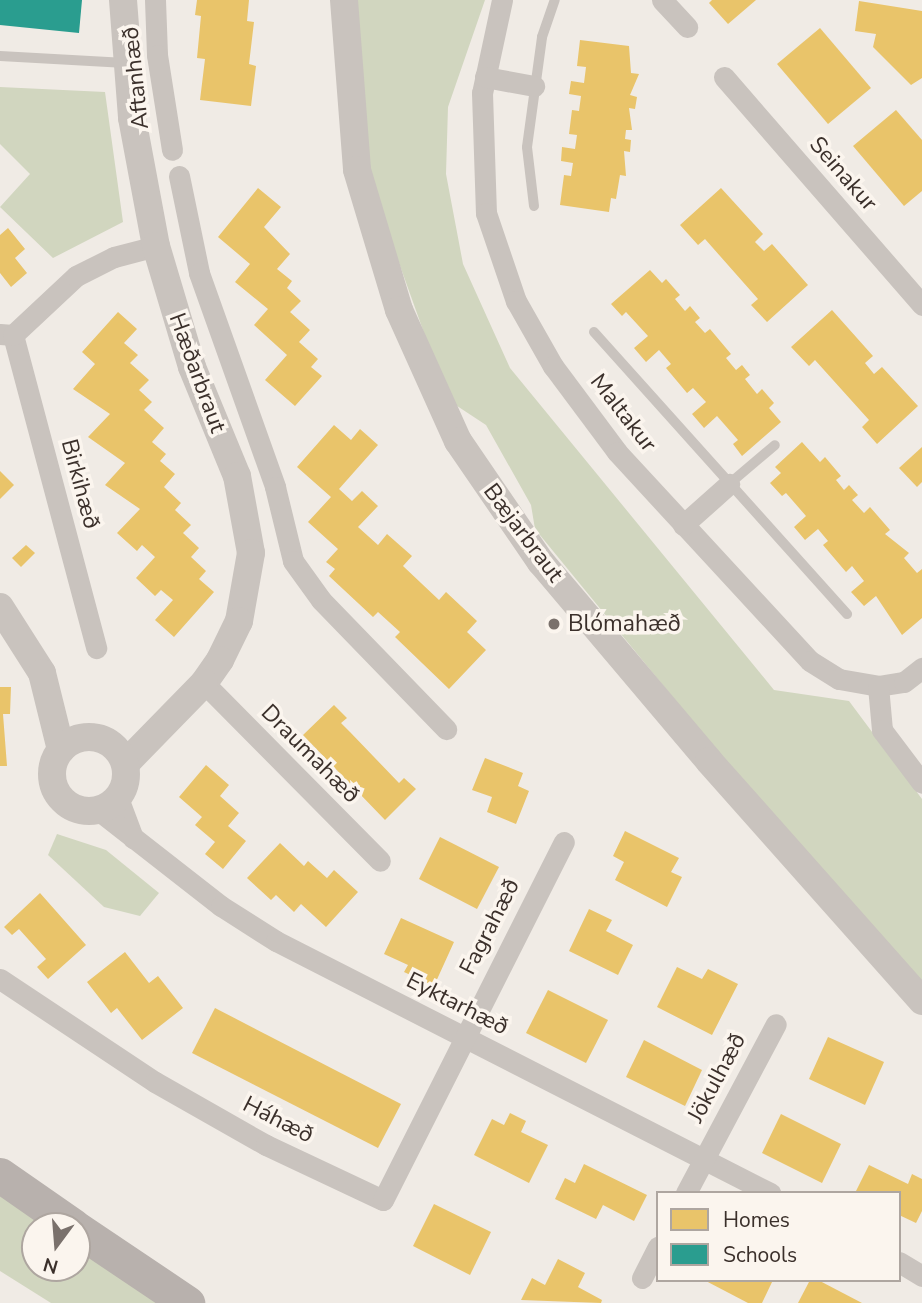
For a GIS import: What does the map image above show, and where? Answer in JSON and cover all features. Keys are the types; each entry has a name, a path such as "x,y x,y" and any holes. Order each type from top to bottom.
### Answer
{"main road":[{"path":"0,1175 53,1212"},
{"path":"91,1238 187,1303"}],"street":[{"name":"Hæðarbraut","path":"118,754 167,720 204,683 239,621 251,553 245,504 181,335 156,246 132,118 123,0"},
{"name":"Aftanhæð","path":"155,0 157,55 172,150"},
{"name":"Bæjarbraut","path":"344,0 357,170 400,310 458,441 541,562 709,761 922,1001"},
{"name":"Maltakur","path":"502,0 485,76 481,156 486,214 516,301 553,366 617,452 682,525 810,661 839,679 878,686"},
{"path":"662,0 687,27"},
{"path":"485,76 534,86"},
{"name":"Seinakur","path":"724,77 922,305"},
{"path":"179,176 202,285 275,487 286,545 300,573 446,729"},
{"name":"Birkihæð","path":"96,648 7,334 76,276 114,257 156,246"},
{"path":"220,438 254,430"},
{"path":"682,525 729,484"},
{"path":"0,607 42,673 72,744"},
{"path":"922,668 904,682 878,686 883,730 922,783"},
{"name":"Draumahæð","path":"204,683 380,861"},
{"path":"72,744 118,754 124,787 108,804 75,808 58,794 52,772 72,744"},
{"name":"Eyktarhæð","path":"108,804 134,840 276,941 766,1191"},
{"name":"Fagrahæð","path":"463,1037 564,842"},
{"name":"Háhæð","path":"0,979 155,1082 267,1145 383,1200 463,1037"},
{"name":"Jökulhæð","path":"687,1191 776,1024"},
{"path":"642,1278 656,1251"},
{"path":"901,1263 922,1276"}],"lane":[{"path":"534,206 527,147 542,37 555,0"},
{"path":"0,56 126,63"},
{"path":"594,332 847,614"},
{"path":"729,484 775,445"}],"green space":[{"path":"354,0 485,0 448,107 446,174 463,264 510,368 774,690 849,701 922,799 922,981 779,827 535,529 531,505 486,425 448,400 369,179"},
{"path":"0,87 105,92 123,222 53,258 0,207 30,174 0,144"},
{"path":"57,834 106,850 159,893 140,916 104,907 48,855"},
{"path":"0,1187 35,1212 21,1212 21,1282 91,1282 91,1250 170,1303 51,1303 0,1271"}],"building: Homes":[{"path":"197,0 249,0 247,21 254,22 249,64 256,66 251,106 200,100 205,59 197,58 201,16 195,15"},
{"path":"712,0 756,0 728,24 709,3"},
{"path":"859,1 922,11 922,78 911,85 873,47 876,34 855,31"},
{"path":"820,28 871,88 828,124 777,64"},
{"path":"580,40 629,46 631,73 639,74 630,95 637,97 635,109 629,108 632,130 626,130 625,139 631,140 630,152 624,151 626,176 620,175 616,199 611,198 609,212 560,205 564,175 571,176 573,163 561,161 562,147 575,149 577,135 569,134 572,110 579,111 581,96 569,94 571,81 584,83 586,67 577,66"},
{"path":"896,110 922,140 922,191 904,206 853,146"},
{"path":"258,188 281,207 264,227 290,254 277,269 292,281 287,288 301,301 290,312 310,330 299,342 318,359 311,367 322,376 295,406 265,380 287,355 254,325 268,309 235,282 250,264 218,237"},
{"path":"721,188 763,234 755,242 764,251 772,244 808,285 767,322 751,305 758,299 705,239 698,245 680,225"},
{"path":"8,228 25,249 15,258 27,273 11,287 0,273 0,235"},
{"path":"650,270 662,283 666,279 680,295 675,299 685,311 690,306 700,318 695,322 705,333 710,329 731,354 726,358 736,370 742,365 750,375 745,379 757,394 762,389 774,403 769,408 781,422 742,456 733,444 738,440 717,416 704,428 692,414 706,402 693,388 687,393 666,368 671,364 659,350 646,362 634,348 648,336 626,312 622,316 611,304"},
{"path":"832,310 873,356 865,363 874,374 882,367 918,406 877,444 862,427 869,420 815,360 809,366 791,347"},
{"path":"118,312 137,329 124,343 138,355 130,363 149,380 139,390 152,402 144,410 164,428 152,442 166,454 160,461 175,474 164,487 181,503 175,510 191,525 183,533 199,548 191,557 206,571 199,579 214,592 174,637 155,620 173,600 161,590 155,596 136,578 155,557 142,545 137,551 117,533 140,509 105,485 125,463 88,437 110,414 73,389 95,364 82,352"},
{"path":"334,425 351,440 360,429 378,445 339,489 352,501 362,491 378,506 358,527 378,545 387,534 412,556 403,566 439,600 446,592 477,621 467,632 486,650 449,689 395,637 400,632 378,612 373,617 329,576 335,569 326,562 338,549 308,522 331,497 297,467"},
{"path":"802,442 820,462 825,457 841,476 836,480 844,490 849,485 858,495 852,500 864,513 870,507 890,530 885,534 909,553 904,558 917,573 922,569 922,618 902,635 876,596 864,606 851,592 864,581 852,566 846,572 823,545 828,541 818,529 805,540 794,527 806,516 786,493 782,496 770,483 781,473 775,467"},
{"path":"922,447 922,482 917,487 899,468"},
{"path":"0,471 14,485 0,499"},
{"path":"26,545 35,553 21,567 12,558"},
{"path":"0,687 11,687 10,714 3,714 7,766 0,766"},
{"path":"334,705 347,718 341,723 399,783 404,778 416,789 385,820 303,735"},
{"path":"485,758 523,773 518,786 529,791 516,824 487,812 492,797 472,790"},
{"path":"206,765 229,785 220,796 239,813 228,826 246,841 223,869 205,854 215,842 195,825 202,817 179,797"},
{"path":"625,831 679,858 671,872 682,877 667,907 615,880 624,862 613,856"},
{"path":"440,837 499,867 477,909 419,879"},
{"path":"280,843 304,866 308,861 327,878 334,870 358,892 326,927 301,904 294,912 276,895 271,900 247,878"},
{"path":"40,893 86,945 48,979 37,967 46,959 19,929 12,935 4,927"},
{"path":"589,909 612,920 606,931 633,945 618,975 569,951"},
{"path":"401,918 454,942 434,986 404,972 408,965 384,954"},
{"path":"125,952 149,983 158,976 183,1008 142,1040 117,1008 111,1013 87,982"},
{"path":"677,967 702,979 708,969 738,984 712,1035 657,1007"},
{"path":"548,990 608,1020 586,1063 526,1033"},
{"path":"215,1008 401,1104 378,1148 192,1053"},
{"path":"828,1037 884,1062 865,1105 809,1079"},
{"path":"644,1040 702,1070 685,1106 626,1077"},
{"path":"510,1113 526,1121 521,1132 548,1145 529,1183 474,1155 492,1119 504,1125"},
{"path":"781,1114 841,1144 822,1183 762,1153"},
{"path":"584,1164 647,1195 634,1221 603,1205 596,1219 555,1199 565,1178 575,1183"},
{"path":"869,1165 908,1184 912,1174 922,1179 922,1211 916,1223 901,1216 901,1191 856,1191"},
{"path":"434,1204 491,1232 470,1275 413,1246"},
{"path":"558,1259 585,1273 578,1287 602,1300 601,1303 521,1300 532,1278 545,1285"},
{"path":"708,1282 772,1282 762,1303 748,1303"},
{"path":"809,1282 822,1282 862,1303 798,1303"}],"building: Schools":[{"path":"0,0 82,0 79,33 0,25"}],"place":[{"name":"Blómahæð","path":"554,624"}]}
